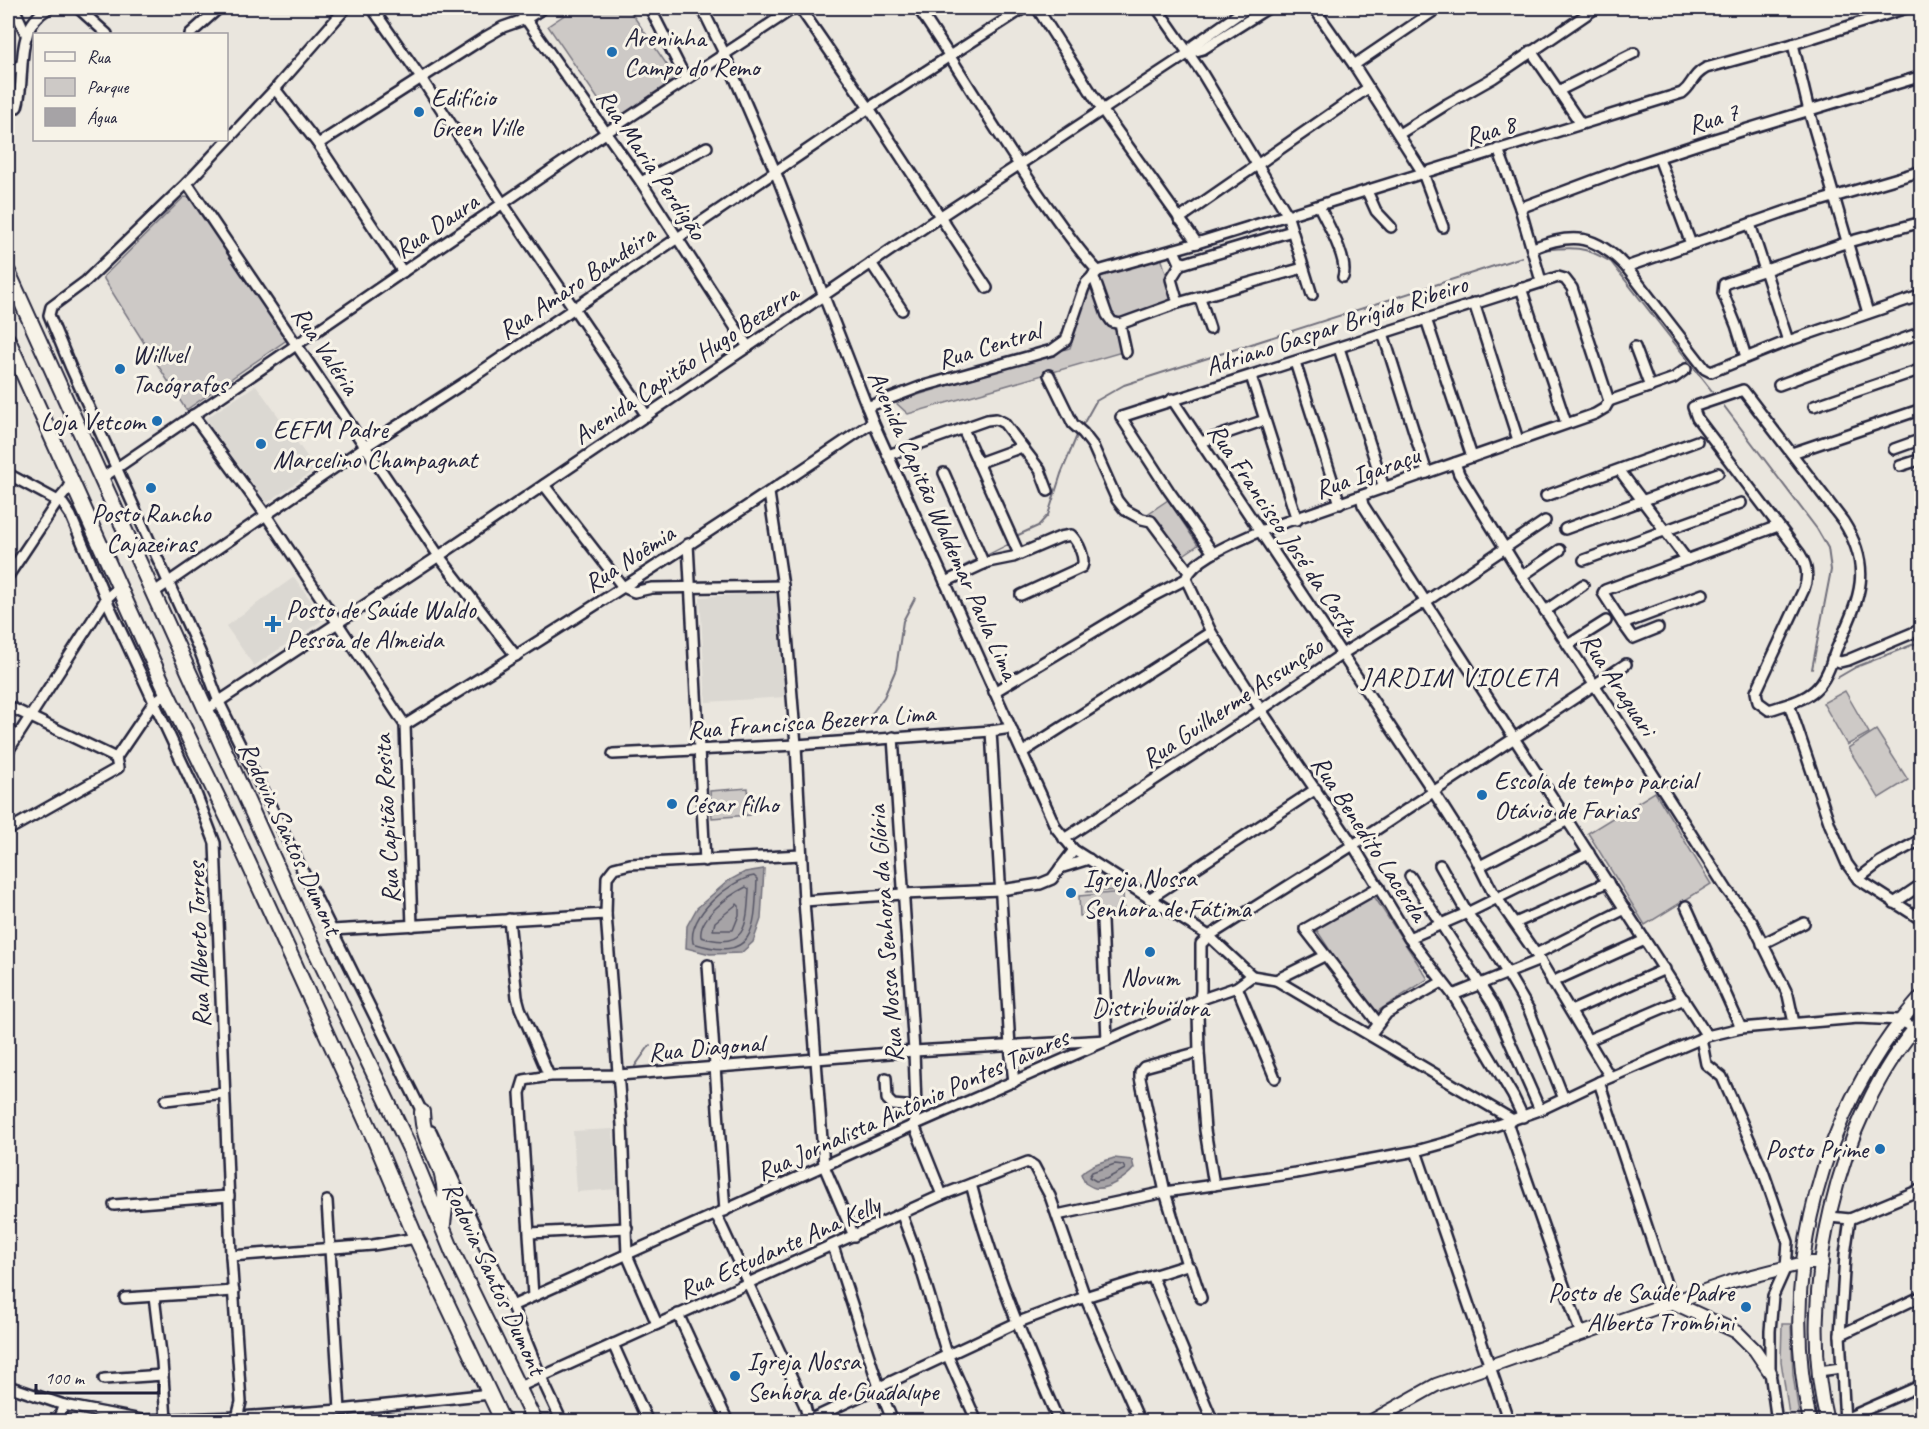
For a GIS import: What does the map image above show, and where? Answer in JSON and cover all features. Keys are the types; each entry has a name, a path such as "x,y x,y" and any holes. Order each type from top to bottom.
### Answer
{"highway":[{"name":"Rodovia Santos Dumont","path":"8,272 306,931 405,1138 453,1253 535,1422"},
{"name":"Rodovia Santos Dumont","path":"9,348 73,483 167,693 262,893 373,1136 416,1238 503,1422"},
{"path":"422,1112 425,1136 443,1181 445,1200 442,1226"}],"main road":[{"path":"1810,1422 1803,1387 1799,1291 1819,1180 1843,1115 1862,1080 1900,1020 1922,996"},
{"path":"1827,1422 1820,1395 1816,1336 1822,1263 1839,1173 1863,1110 1893,1059 1918,1024"},
{"path":"1370,1422 1436,1385 1490,1366 1733,1281 1804,1263 1822,1263"},
{"path":"1672,1302 1737,1332 1755,1350 1770,1372"}],"street":[{"path":"14,8 27,36"},
{"path":"17,107 21,93 21,65 27,36 33,21 50,8"},
{"path":"78,8 106,33"},
{"path":"191,33 219,8"},
{"path":"228,139 346,8"},
{"path":"372,8 647,416"},
{"name":"Rua Maria Perdigão","path":"518,8 641,182 748,347"},
{"path":"318,144 503,27 526,19 543,8"},
{"path":"650,8 686,80"},
{"name":"Avenida Capitão Waldemar Paula Lima","path":"702,8 775,171 873,422 1056,828 1074,850 1209,936 1252,976"},
{"name":"Rua Daura","path":"102,478 607,132 794,8"},
{"path":"800,8 869,108 987,288"},
{"path":"918,8 951,55 1019,165 1096,273 1107,315 1112,322 1120,324 1178,303 1303,268"},
{"name":"Rua Amaro Bandeira","path":"153,593 366,446 575,308 775,171 1024,8"},
{"path":"1037,8 1103,111 1197,243"},
{"path":"1157,8 1189,53 1287,214 1312,295"},
{"name":"Avenida Capitão Hugo Bezerra","path":"1189,53 1194,45 1247,8"},
{"name":"Avenida Capitão Hugo Bezerra","path":"206,710 338,624 941,216 1189,53 1203,50 1268,8"},
{"path":"1314,8 1354,65 1423,173 1443,227"},
{"path":"1354,65 1438,8"},
{"path":"1399,134 1493,78 1596,8"},
{"path":"1869,313 1809,111 1793,44 1903,8"},
{"name":"Rua 8","path":"1287,214 1682,93 1696,74 1706,68 1793,44"},
{"path":"1532,51 1581,124"},
{"path":"1558,91 1634,53"},
{"path":"8,71 21,65"},
{"name":"Rua 7","path":"1520,208 1659,158 1922,76"},
{"path":"275,88 318,144 403,272"},
{"path":"1179,219 1368,88"},
{"path":"226,141 188,183 86,281 51,307 49,315 51,323 200,652 219,702 422,1112 512,1306 562,1422"},
{"path":"641,182 707,147"},
{"path":"1498,149 1520,208 1541,281"},
{"path":"1659,158 1691,244"},
{"path":"1626,267 1835,196 1922,171"},
{"name":"Rua Valéria","path":"188,183 439,556 516,656"},
{"path":"1367,191 1376,211 1391,227"},
{"path":"1319,206 1342,258 1345,268 1343,277"},
{"path":"1096,273 1287,214"},
{"path":"1746,357 1736,325 1722,293 1722,287 1726,282 1848,242 1922,222"},
{"path":"1749,224 1788,340"},
{"path":"1181,263 1193,262 1292,231"},
{"path":"1533,248 1578,237 1594,241 1612,252 1700,363 1711,372 1788,340 1922,296"},
{"path":"1174,250 1181,263"},
{"path":"871,263 902,310"},
{"path":"1178,303 1172,279 1181,263"},
{"name":"Rua Central","path":"867,407 920,387 1042,352 1062,344 1069,334 1083,290 1096,273"},
{"name":"Adriano Gaspar Brígido Ribeiro","path":"1213,553 1121,417 1558,277 1565,279 1572,288 1609,401"},
{"path":"1521,288 1566,423"},
{"path":"1200,298 1210,329"},
{"path":"1474,303 1518,440"},
{"path":"1426,319 1472,457"},
{"path":"1120,324 1126,352"},
{"path":"1779,385 1922,332"},
{"path":"1383,333 1427,472"},
{"path":"1635,346 1650,387"},
{"path":"1339,348 1384,488"},
{"path":"1295,362 1340,504"},
{"path":"55,376 71,368"},
{"name":"Rua Igaraçu","path":"994,692 1187,575 1213,553 1260,531 1297,520 1602,411 1609,401 1674,378 1686,369"},
{"path":"1814,406 1922,369"},
{"name":"Rua Benedito Lacerda","path":"1049,375 1058,396 1093,446 1111,489 1121,505 1136,516 1151,521 1187,575 1211,632 1353,845 1409,938 1453,995 1523,1117"},
{"path":"1251,376 1297,520"},
{"path":"1743,390 1792,453 1843,521 1854,540 1860,561 1861,581 1858,601 1817,689 1808,696 1769,710 1760,705 1756,696 1804,589 1807,578 1803,560 1697,418 1693,407 1743,390"},
{"name":"Rua Francisco José da Costa","path":"1172,399 1432,790 1498,898 1538,957 1610,1077"},
{"path":"1792,453 1922,410"},
{"name":"Rua Capitão Rosita","path":"193,415 266,515 405,725 412,926"},
{"path":"888,455 987,420 999,420 1040,470 1048,491"},
{"path":"1201,442 1265,420"},
{"name":"Rua Noêmia","path":"405,725 769,493 873,422"},
{"path":"963,429 1019,554"},
{"path":"1894,448 1922,439"},
{"path":"1546,496 1620,471 1697,441"},
{"path":"978,463 1022,447"},
{"path":"1900,466 1922,459"},
{"name":"Rua Araguari","path":"1455,464 1522,576 1727,890 1752,922 1788,995 1794,1023"},
{"path":"1620,471 1688,560"},
{"path":"944,473 984,564"},
{"path":"1565,529 1718,473"},
{"path":"8,474 58,501"},
{"path":"8,576 58,501 73,483"},
{"path":"544,485 623,587 634,592 652,588 783,586"},
{"path":"769,493 783,586 796,745 804,901 824,1166 854,1236"},
{"path":"1361,496 1363,505 1425,602 1665,969 1704,1037 1706,1064 1722,1077 1786,1231 1788,1247 1786,1267 1773,1296 1770,1372 1777,1422"},
{"name":"Rua Alberto Torres","path":"58,501 63,504 71,516 106,600 194,788 215,843 231,1256 241,1402 237,1419"},
{"path":"1584,560 1741,503"},
{"name":"Rua Guilherme Assunção","path":"1064,839 1545,521"},
{"path":"1658,628 1634,638 1603,595 1604,591 1778,526"},
{"path":"945,582 984,564 1071,535 1080,550 1084,565 1080,570 1022,595"},
{"path":"688,544 705,861"},
{"path":"1522,576 1560,550"},
{"path":"1545,611 1583,585"},
{"path":"8,752 106,600 120,588"},
{"path":"1623,624 1703,594"},
{"path":"1568,645 1606,621"},
{"path":"1832,659 1840,662 1848,660 1922,629"},
{"path":"1023,752 1211,632"},
{"path":"1214,1185 1205,1130 1199,1052 1201,944 1209,936 1353,845 1432,790 1626,664"},
{"path":"8,830 118,768 116,758 154,702 167,693"},
{"path":"1789,704 1830,825 1847,864 1858,879 1922,920"},
{"path":"8,706 116,758"},
{"name":"Rua Francisca Bezerra Lima","path":"613,754 796,745 1011,728"},
{"path":"991,731 1014,1082"},
{"name":"Rua Nossa Senhora da Glória","path":"893,737 914,1051 916,1107 914,1125 942,1195"},
{"path":"1149,899 1316,789"},
{"path":"1480,866 1568,820"},
{"path":"1858,879 1880,862 1922,839"},
{"path":"804,901 1001,890 1049,881 1074,850"},
{"path":"1409,938 1467,914 1589,853"},
{"path":"657,1324 627,1255 619,1075 606,914 607,882 611,872 621,866 649,862 801,855"},
{"path":"1060,868 1089,859"},
{"path":"1440,865 1467,914 1508,973 1533,1018 1564,1099"},
{"path":"1410,876 1481,983 1504,1027 1540,1110"},
{"path":"1515,922 1608,882"},
{"path":"1894,903 1922,884"},
{"path":"1378,1023 1305,929 1379,887"},
{"path":"1686,906 1741,1029"},
{"path":"1453,995 1508,973 1625,909"},
{"path":"332,930 606,914"},
{"path":"509,919 517,997 549,1076"},
{"path":"1102,921 1107,1040"},
{"path":"1762,944 1804,923"},
{"path":"1552,982 1645,940"},
{"path":"1276,980 1324,956"},
{"path":"708,964 716,1066 721,1213 748,1282 805,1406 808,1421 1016,1323 1085,1297 1187,1265"},
{"path":"1571,1011 1665,969"},
{"path":"1252,976 1276,980 1510,1122 1581,1334"},
{"name":"Rua Jornalista Antônio Pontes Tavares","path":"512,1306 1107,1040 1199,1000 1237,987 1252,976"},
{"path":"1370,1035 1387,1013 1442,982"},
{"path":"1237,987 1275,1078"},
{"path":"1588,1040 1683,999"},
{"path":"1140,1422 1085,1297 1057,1215 1165,1192 1296,1173 1416,1150 1473,1136 1540,1110 1704,1037 1741,1029 1858,1018 1900,1020 1918,1024"},
{"name":"Rua Diagonal","path":"533,1296 521,1089 524,1080 528,1078 619,1075 914,1051 1107,1040"},
{"path":"1199,1052 1144,1067 1140,1072 1165,1192 1187,1265 1191,1269 1201,1298"},
{"path":"886,1078 887,1099 892,1105 916,1107"},
{"path":"1599,1082 1672,1302"},
{"path":"166,1100 224,1093"},
{"path":"1416,1150 1509,1422"},
{"name":"Rua Estudante Ana Kelly","path":"519,1387 942,1195 1025,1162 1034,1166 1057,1215"},
{"path":"971,1184 980,1220 1016,1323 1059,1422"},
{"path":"1830,1216 1850,1219 1922,1189"},
{"path":"114,1205 229,1196"},
{"path":"327,1201 340,1410"},
{"path":"902,1215 947,1354 977,1422"},
{"path":"1850,1219 1845,1255 1840,1335 1845,1420 1922,1385"},
{"path":"530,1233 627,1228"},
{"path":"231,1256 401,1242 416,1238"},
{"path":"833,1246 879,1387 893,1422"},
{"path":"1788,1247 1806,1247"},
{"path":"1152,1276 1213,1422"},
{"path":"125,1298 234,1291"},
{"path":"154,1296 166,1420"},
{"path":"1840,1335 1922,1296"},
{"path":"678,1314 728,1422"},
{"path":"613,1344 648,1422"},
{"path":"1819,1371 1841,1368"},
{"path":"104,1379 163,1375"},
{"path":"8,1386 64,1405 142,1421 237,1419 490,1394"},
{"path":"57,1422 64,1405"}],"shaded area":[{"name":"EEFM Padre Marcelino Champagnat","path":"256,385 316,469 267,503 205,419"},
{"name":"Posto de Saúde Waldo Pessoa de Almeida","path":"294,577 322,616 321,621 254,666 226,626"},
{"path":"779,592 785,697 706,702 700,597"},
{"path":"613,1129 617,1189 577,1192 573,1131"},
{"path":"411,1410 435,1421 313,1421 315,1419"}],"green space":[{"name":"Areninha Campo do Remo","path":"575,8 628,8 676,78 613,121 548,26"},
{"path":"184,197 193,198 288,339 186,410 104,279 104,276"},
{"path":"1161,257 1175,302 1115,321 1122,352 908,414 895,402 1070,348 1090,285 1101,276"},
{"path":"1168,500 1198,545 1176,560 1146,515"},
{"path":"1845,691 1869,733 1847,745 1823,703"},
{"path":"1876,730 1908,780 1879,798 1848,748"},
{"path":"748,788 750,815 712,818 710,791"},
{"path":"1655,792 1711,884 1645,925 1588,833"},
{"path":"1101,875 1117,886 1119,890 1087,892"},
{"path":"1123,892 1124,912 1080,916 1079,896"},
{"path":"1372,893 1428,979 1372,1015 1316,929"},
{"path":"1782,1324 1791,1324 1793,1375 1800,1421 1790,1421 1781,1361"}],"water":[{"path":"764,869 761,919 753,942 741,953 710,954 686,948 687,926 697,908 728,881 745,872"},
{"path":"1114,1158 1132,1160 1134,1168 1126,1176 1105,1187 1095,1188 1085,1183 1081,1174 1096,1164"}],"waterway":[{"path":"1541,250 1577,248 1611,262 1712,391"},
{"path":"1081,428 1096,401 1124,385 1522,257"},
{"path":"1724,406 1817,529 1828,548 1831,570 1812,669"},
{"path":"1016,536 1038,526 1048,515 1061,474 1078,433"},
{"path":"986,556 1010,544"},
{"path":"949,574 978,559"},
{"path":"857,736 884,697 896,669 903,621 915,598"},
{"path":"1837,678 1856,667 1922,641"},
{"path":"635,1066 650,1045"}],"place":[{"name":"Areninha Campo do Remo","path":"612,52"},
{"name":"Edifício Green Ville","path":"419,112"},
{"name":"Willvel Tacógrafos","path":"120,369"},
{"name":"Loja Vetcom","path":"157,421"},
{"name":"EEFM Padre Marcelino Champagnat","path":"261,444"},
{"name":"Posto Rancho Cajazeiras","path":"151,488"},
{"name":"Posto de Saúde Waldo Pessoa de Almeida","path":"273,624"},
{"name":"Escola de tempo parcial Otávio de Farias","path":"1482,795"},
{"name":"César filho","path":"672,804"},
{"name":"Igreja Nossa Senhora de Fátima","path":"1071,893"},
{"name":"Novum Distribuidora","path":"1150,952"},
{"name":"Posto Prime","path":"1880,1149"},
{"name":"Posto de Saúde Padre Alberto Trombini","path":"1746,1307"},
{"name":"Igreja Nossa Senhora de Guadalupe","path":"735,1376"}],"district":[{"name":"JARDIM VIOLETA","path":"1460,677"}]}
